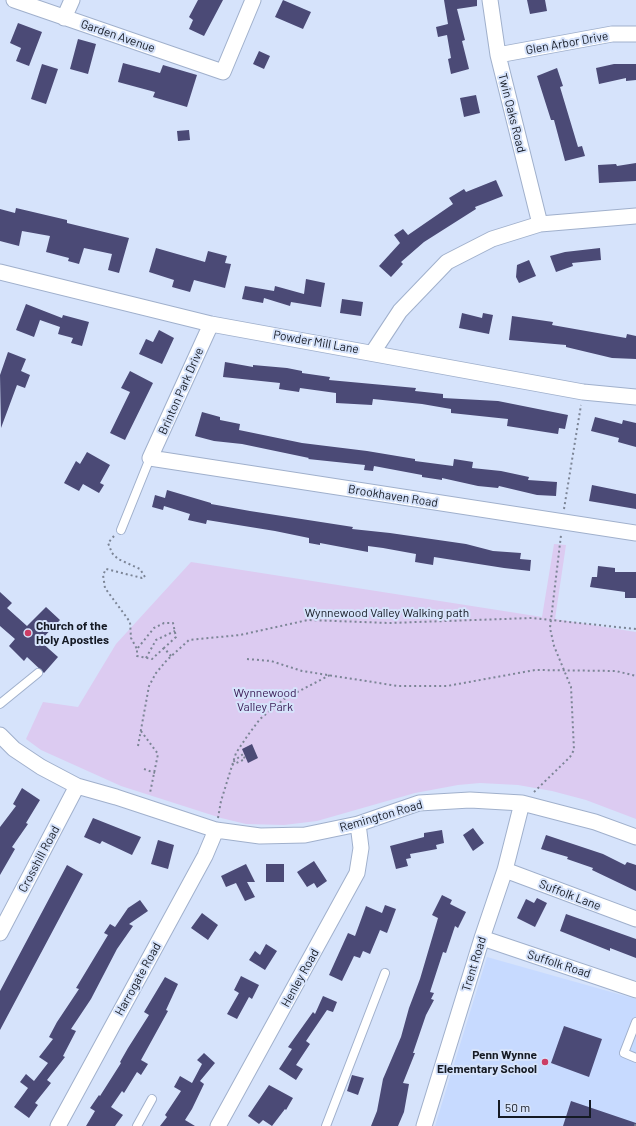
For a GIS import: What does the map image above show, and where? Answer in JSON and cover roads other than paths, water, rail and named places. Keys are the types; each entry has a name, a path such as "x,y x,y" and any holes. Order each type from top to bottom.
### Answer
{"street":[{"name":"Garden Avenue","path":"14,0 224,72 253,0"},
{"path":"64,18 72,0"},
{"name":"Twin Oaks Road","path":"490,0 498,55 540,224"},
{"name":"Glen Arbor Drive","path":"498,55 612,34 636,34"},
{"path":"374,352 400,312 447,262 492,239 540,224 636,216"},
{"name":"Powder Mill Lane","path":"1,275 211,324 374,352 583,392 636,397"},
{"name":"Brinton Park Drive","path":"150,458 211,324"},
{"name":"Brookhaven Road","path":"150,458 636,533"},
{"name":"Remington Road","path":"0,735 14,749 41,767 77,786 216,830 260,836 305,835 358,824 419,803 470,800 522,803 595,822 636,837"},
{"name":"Crosshill Road","path":"0,933 77,786"},
{"name":"Trent Road","path":"424,1126 482,938 505,870 522,803"},
{"name":"Henley Road","path":"218,1126 357,873 361,848 358,824"},
{"name":"Harrogate Road","path":"58,1126 201,863 216,830"},
{"name":"Suffolk Lane","path":"505,870 636,919"},
{"name":"Suffolk Road","path":"482,938 636,990"}],"lane":[{"path":"120,530 150,458"},
{"path":"0,704 38,672"},
{"path":"326,1126 385,973"},
{"path":"636,1022 624,1053 636,1058"},
{"path":"137,1126 152,1099"}],"place":[{"name":"Church of the Holy Apostles","path":"28,633"},
{"name":"Penn Wynne Elementary School","path":"545,1062"}],"park label":[{"name":"Wynnewood Valley Park","path":"265,700"}]}
